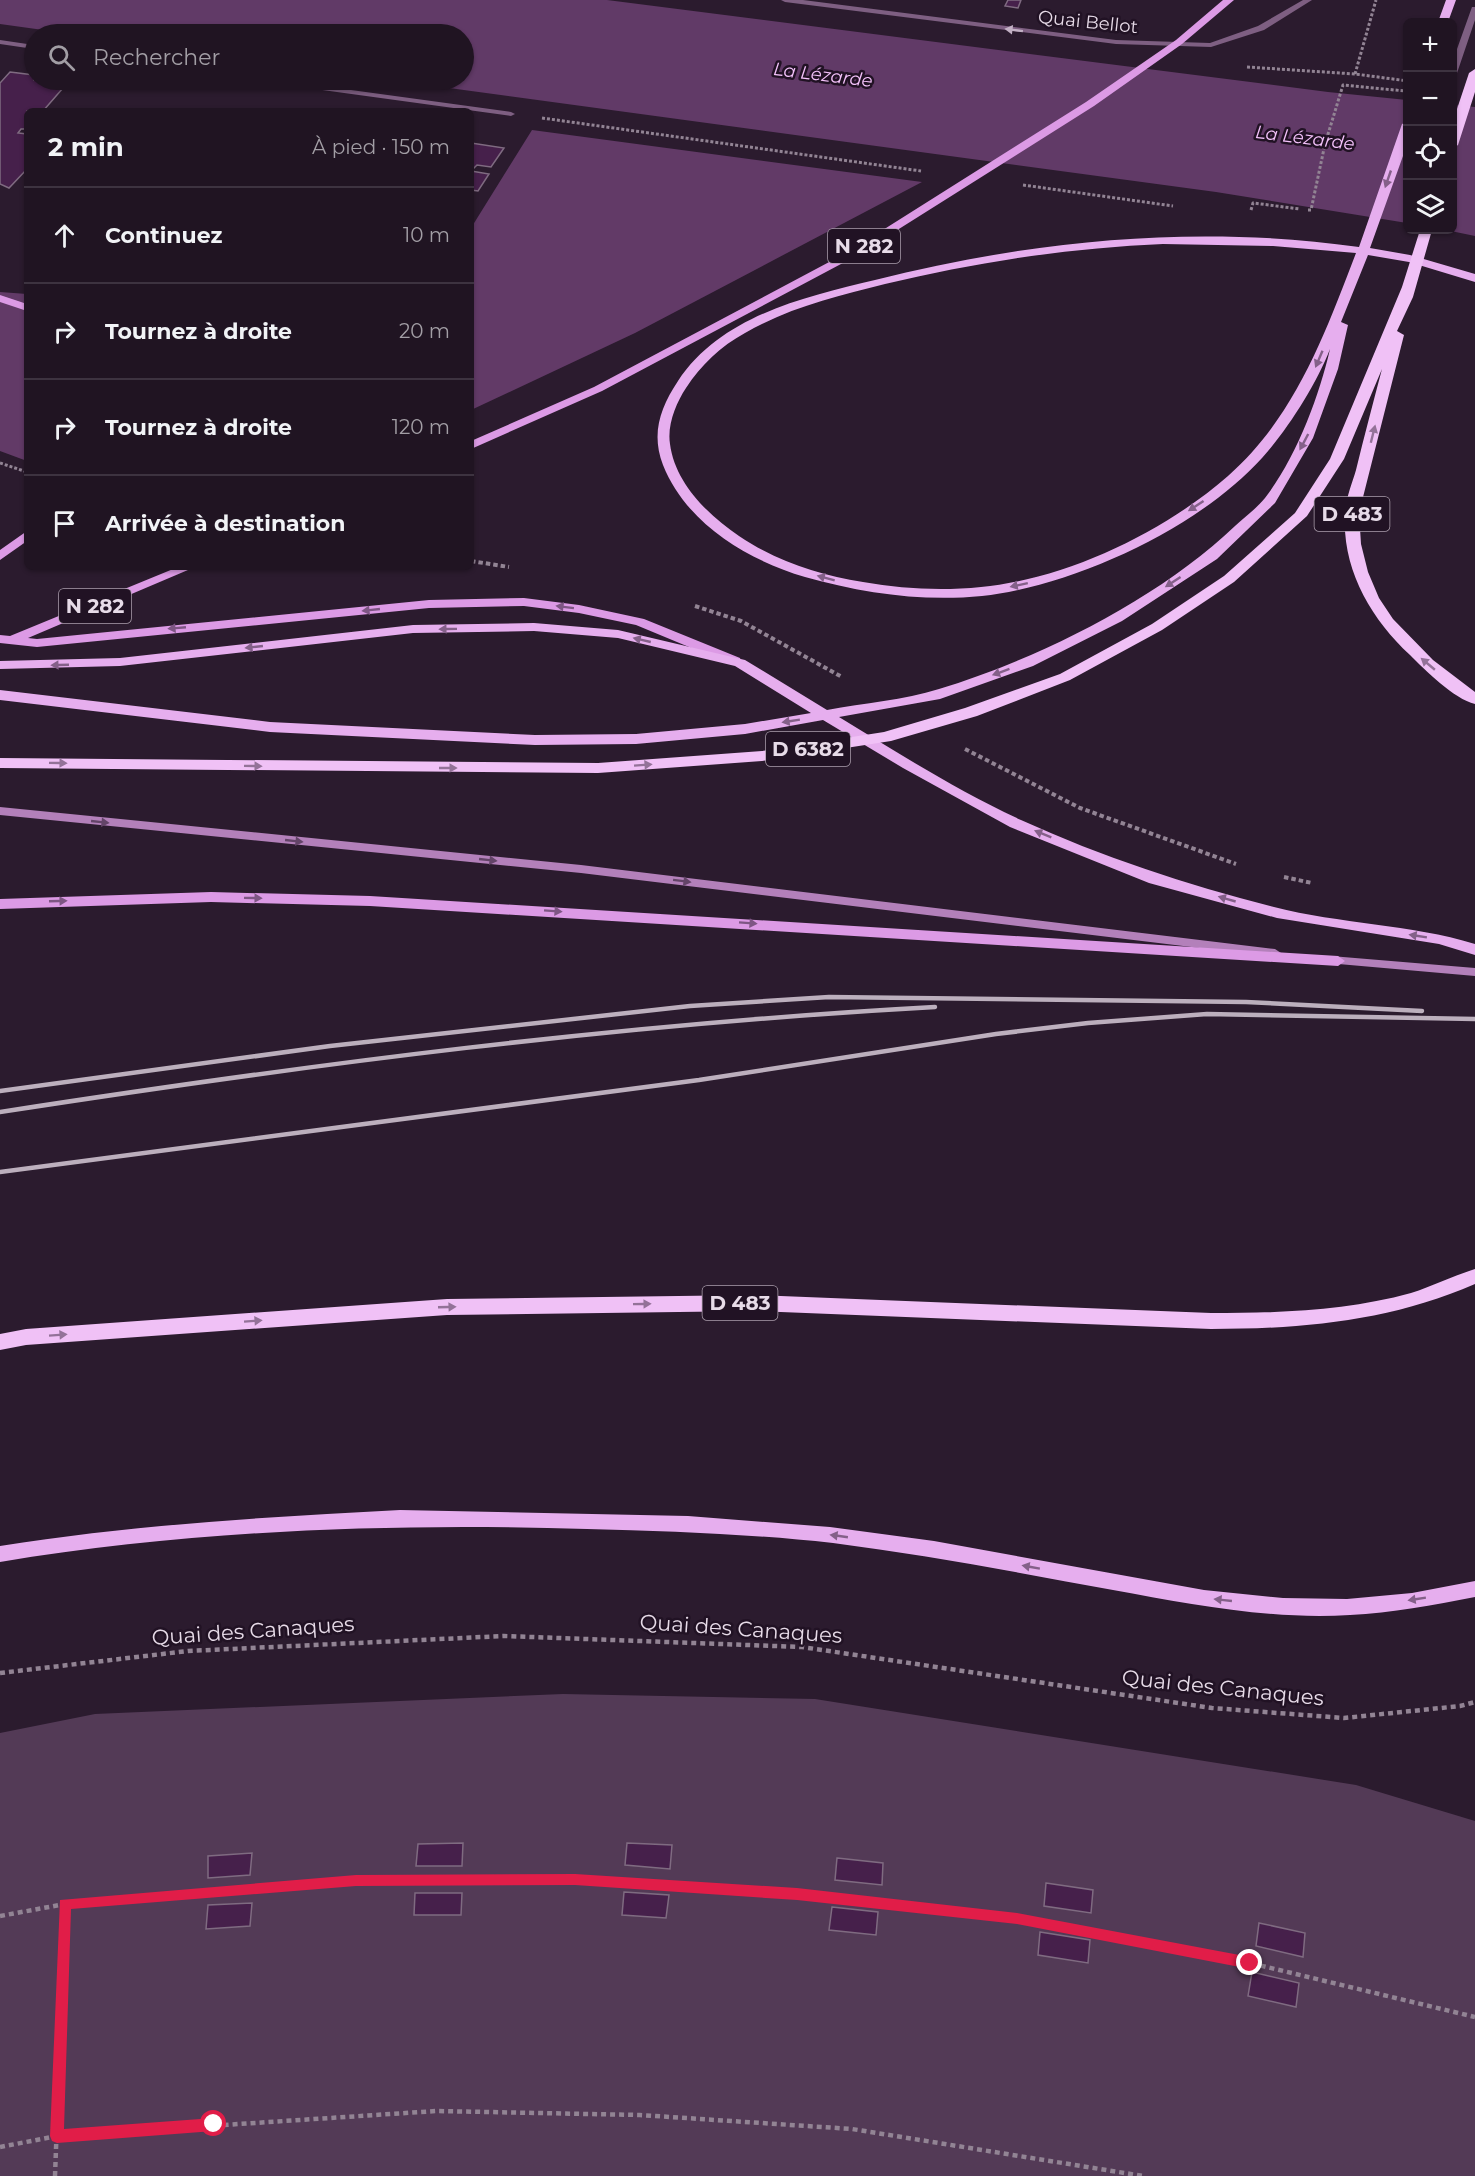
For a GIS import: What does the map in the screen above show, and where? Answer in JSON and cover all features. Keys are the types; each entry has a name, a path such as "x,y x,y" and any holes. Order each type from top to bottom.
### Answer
{"highway":[{"path":"1444,18 1451,0"},
{"path":"1457,129 1475,73"},
{"name":"D 6382","path":"0,696 270,727 535,740 636,739 745,729 940,694 1028,663 1117,618 1212,556 1270,500 1307,438 1332,369 1351,286 1406,126"},
{"name":"D 6382","path":"0,762 598,768 762,756 885,737 971,712 1065,677 1157,627 1229,579 1300,516 1337,459 1409,287 1425,234"},
{"path":"1351,286 1309,383 1257,456 1231,480 1174,520 1099,559 1056,576 1018,586 970,592 928,593 888,590 848,584 780,563 752,551 710,522 677,481 663,440 672,401 682,383 697,364 731,336 755,323 842,291 942,266 1053,247 1141,241 1202,240 1351,249 1438,266 1475,278"},
{"name":"D 483","path":"1409,287 1352,513 1352,537 1359,570 1380,612 1422,659 1475,699"},
{"path":"0,665 120,662 413,629 534,627 618,634 740,663 908,765 1015,823 1154,879 1277,914 1440,939 1475,950"},
{"name":"D 483","path":"0,1342 26,1337 447,1307 754,1303 1278,1322 1343,1316 1404,1303 1475,1276"},
{"path":"0,1554 235,1526 400,1518 543,1519 688,1524 830,1534 934,1549 1204,1598 1283,1606 1347,1607 1412,1601 1475,1589"}],"main road":[{"name":"N 282","path":"474,444 598,389 852,254 1090,104 1179,42 1229,0"},
{"path":"0,298 24,307"},
{"path":"0,556 24,537"},
{"name":"N 282","path":"0,641 181,570"},
{"path":"0,641 38,643 429,604 524,602 579,609 640,622 740,663"},
{"path":"0,811 581,869 1338,961"},
{"path":"0,904 211,897 370,901 1338,961 1475,972"}],"street":[{"name":"Quai Bellot","path":"785,0 1116,42 1211,45 1261,28 1308,0"},
{"path":"1453,72 1475,9"},
{"path":"0,42 24,46"},
{"path":"337,90 467,108"},
{"path":"474,109 511,114"}],"path":[{"path":"1355,74 1376,0"},
{"path":"1253,202 1311,210 1325,144 1343,85 1403,91"},
{"path":"0,463 24,471"},
{"path":"970,752 1080,808 1240,865"},
{"path":"1278,876 1318,885"},
{"name":"Quai des Canaques","path":"0,1673 188,1651 504,1635 802,1647 1212,1708 1344,1718 1460,1706 1475,1702"},
{"path":"0,1917 65,1904 356,1881 575,1880 797,1894 1017,1918 1250,1963 1475,2017"},
{"path":"55,2176 65,1904"},
{"path":"0,2147 57,2136 436,2111 640,2115 852,2129 1143,2176"}],"shaded area":[{"path":"532,130 922,182 635,333 474,409 474,223"},
{"path":"0,292 24,294 24,460 0,451"},
{"path":"563,1694 815,1699 1356,1785 1475,1821 1475,2176 0,2176 0,1733 95,1714"}],"water":[{"name":"La Lézarde","path":"0,0 607,0 1403,100 1403,222 1216,192 464,90 474,90 474,24 24,24 24,27 0,24"},
{"path":"1457,105 1475,107 1475,236 1457,232"}],"building":[{"path":"1008,0 1021,0 1018,8 1005,6"},
{"path":"10,72 24,74 24,90 61,90 46,108 24,108 24,129 18,133 24,134 24,172 9,188 0,184 0,83"},
{"path":"474,143 504,148 491,167 477,165 474,168"},
{"path":"474,172 489,174 478,191 474,190"},
{"path":"463,1843 462,1866 416,1866 418,1844"},
{"path":"627,1843 672,1845 670,1869 625,1865"},
{"path":"252,1853 250,1875 208,1878 208,1856"},
{"path":"837,1858 883,1863 882,1885 835,1880"},
{"path":"1046,1883 1093,1890 1091,1913 1044,1906"},
{"path":"624,1892 669,1895 666,1918 622,1915"},
{"path":"415,1893 462,1893 461,1915 414,1915"},
{"path":"252,1903 250,1926 206,1929 208,1905"},
{"path":"832,1907 878,1912 876,1935 829,1930"},
{"path":"1259,1923 1305,1933 1303,1957 1256,1946"},
{"path":"1040,1932 1090,1940 1088,1963 1038,1955"},
{"path":"1252,1972 1299,1983 1296,2007 1248,1996"}],"railway":[{"path":"0,1091 330,1046 690,1006 829,997 1246,1002 1422,1011"},
{"path":"0,1112 233,1078 466,1048 700,1024 935,1007"},
{"path":"0,1172 699,1080 996,1034 1088,1023 1207,1014 1475,1019"}],"route":[{"path":"214,2124 57,2136 65,1904 356,1881 575,1880 797,1894 1017,1918 1250,1963"}]}
